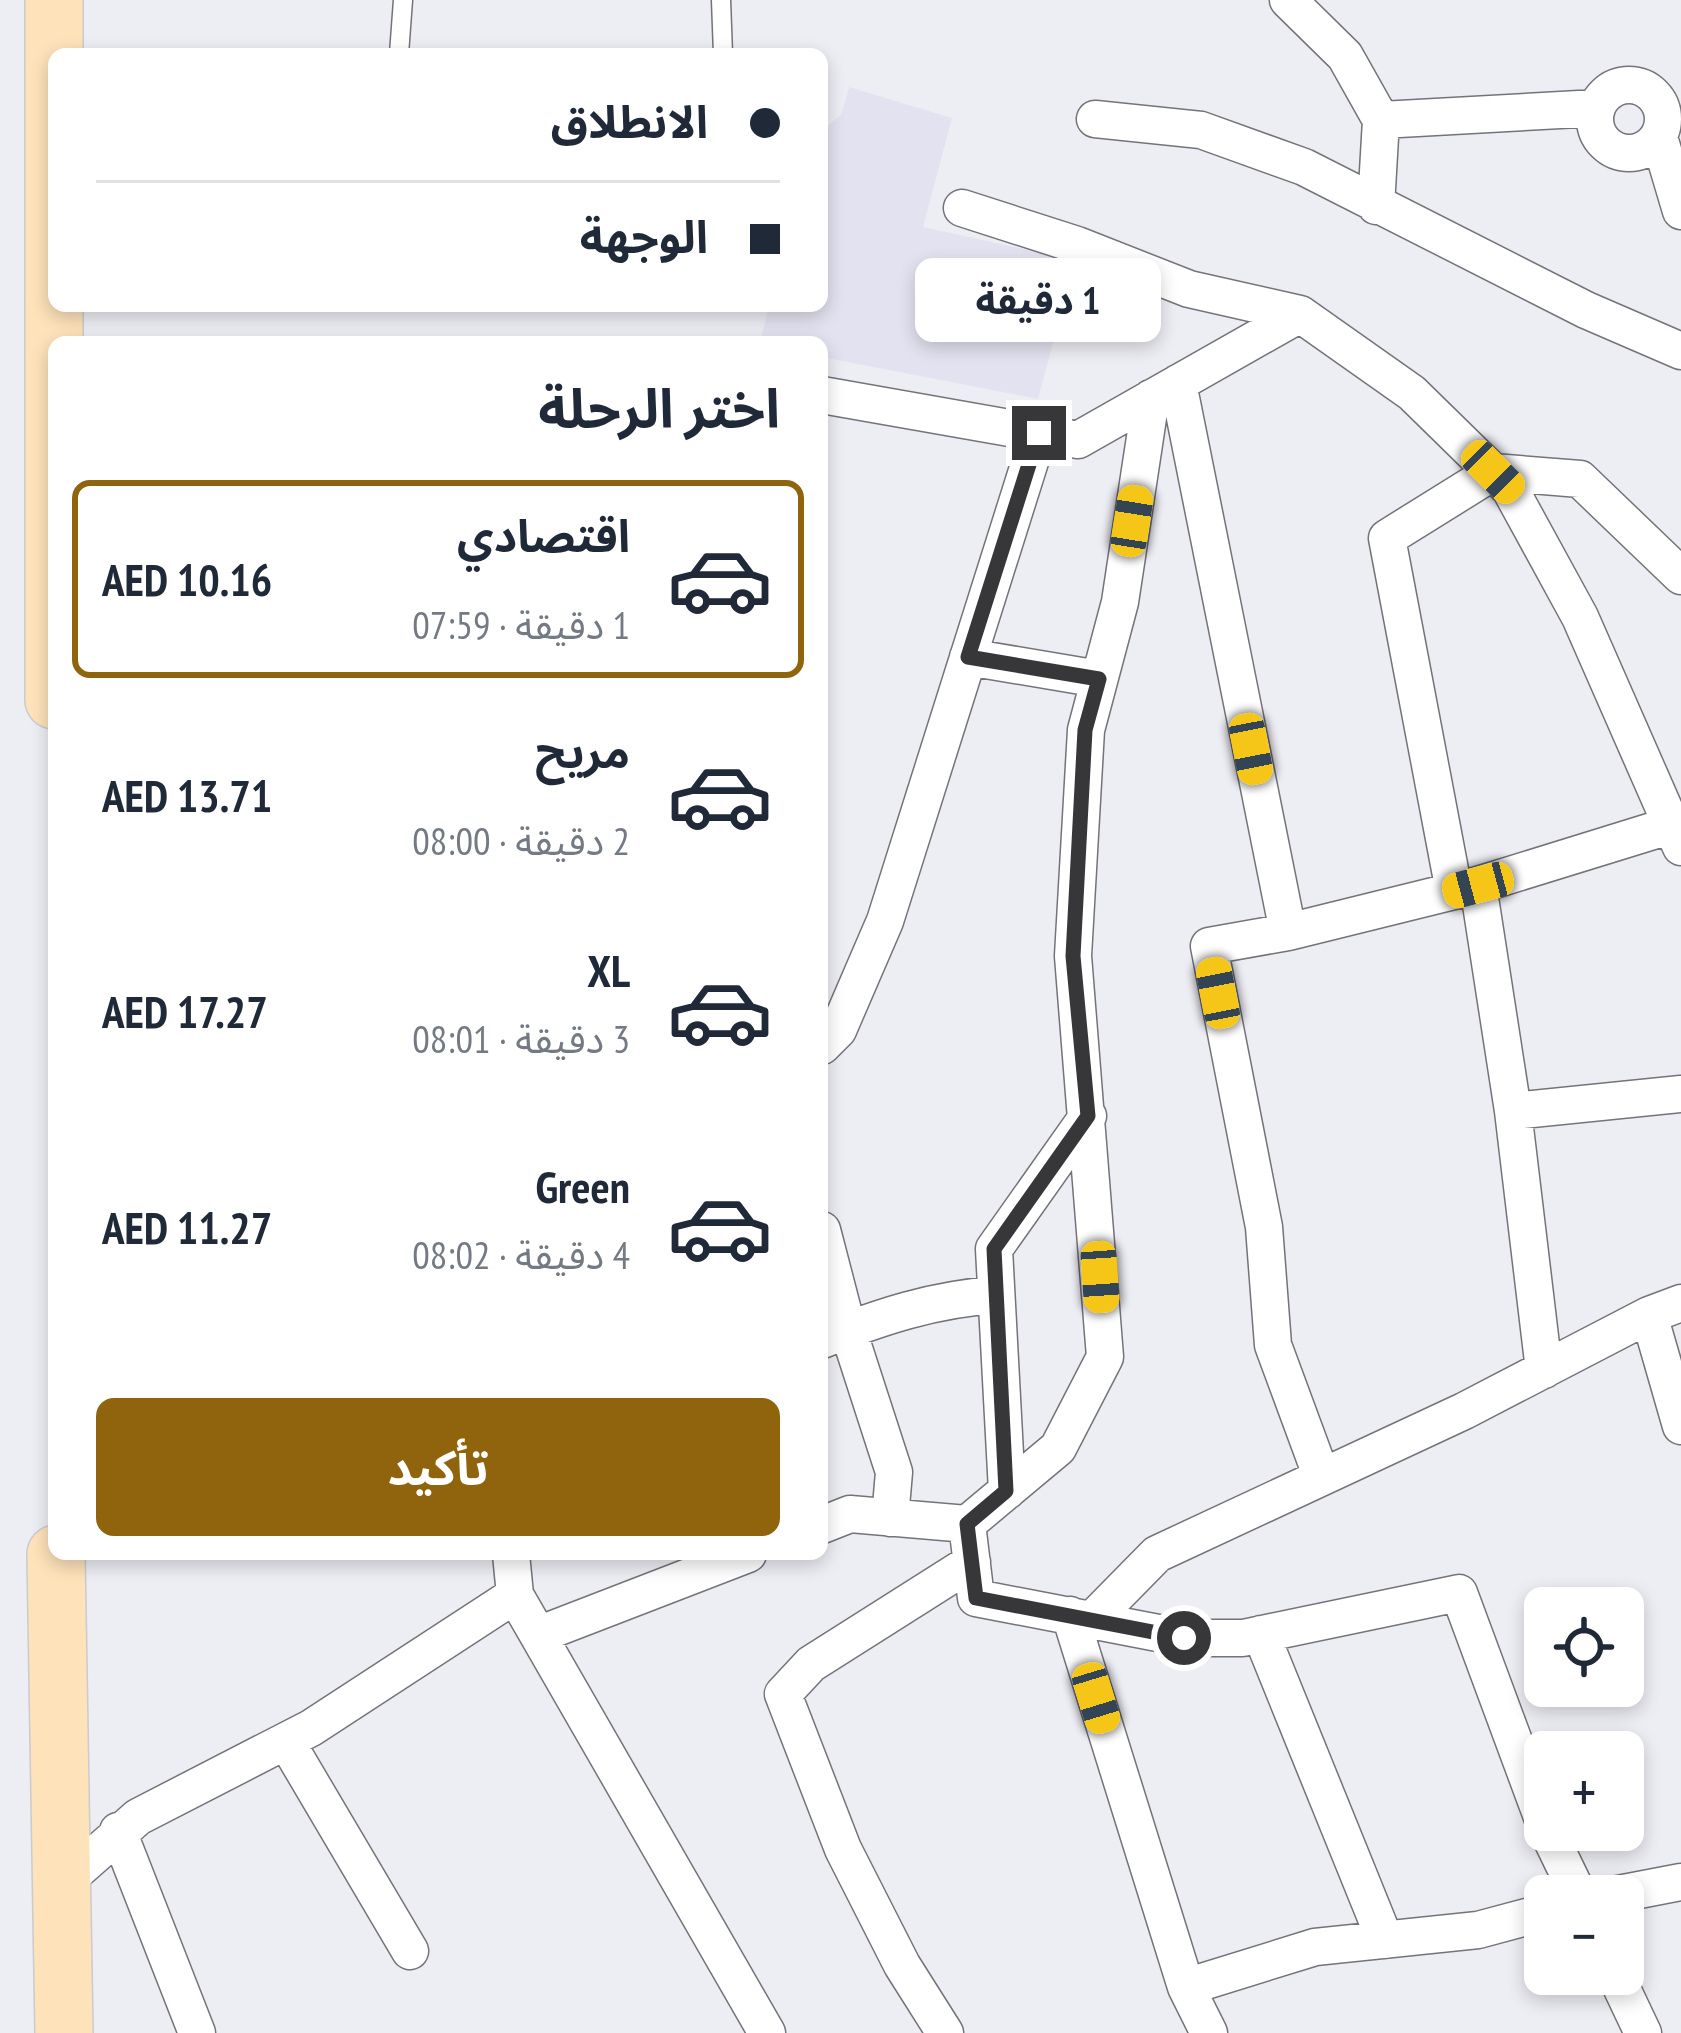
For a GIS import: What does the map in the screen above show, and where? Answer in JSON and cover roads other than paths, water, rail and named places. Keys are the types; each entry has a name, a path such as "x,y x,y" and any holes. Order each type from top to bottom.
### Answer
{"main road":[{"path":"54,0 54,48"},
{"path":"56,1560 64,2033"}],"street":[{"path":"1290,1 1345,56 1381,120 1376,206"},
{"path":"1659,137 1642,151 1610,148 1597,130 1597,108 1610,91 1621,86 1653,94 1663,115 1659,137 1681,212"},
{"path":"1381,120 1597,108"},
{"path":"1095,119 1201,130 1304,167 1586,310 1681,351"},
{"path":"962,208 1077,245 1190,290 1300,314 1412,393 1510,489 1580,617 1676,836 1288,932 1209,946 1264,1227 1273,1345 1321,1475"},
{"path":"828,396 1078,440 1300,314"},
{"path":"828,1523 850,1514 967,1524 1058,1448 1105,1357 1073,956 1085,730 1120,602 1164,391"},
{"path":"1164,391 1288,932"},
{"path":"828,1040 838,1030 885,922 1039,433"},
{"path":"1544,1370 1514,1112 1387,538 1493,472 1580,479 1681,576"},
{"path":"968,657 1099,679"},
{"path":"1514,1112 1681,1094"},
{"path":"1006,1491 994,1249 1088,1116"},
{"path":"828,1278 835,1335 894,1472 890,1518"},
{"path":"835,1335 950,1298 997,1295"},
{"path":"1081,1617 1157,1554 1464,1411 1665,1310 1681,1426"},
{"path":"967,1524 976,1598 1184,1638 1261,1634 1459,1594 1524,1769"},
{"path":"512,1560 515,1595 767,2033"},
{"path":"538,1635 732,1560"},
{"path":"945,2033 902,1965 843,1849 783,1694 811,1664 971,1562"},
{"path":"61,1885 118,1831 286,1741 515,1595"},
{"path":"1081,1617 1186,1987 1209,2033"},
{"path":"1261,1634 1384,1940"},
{"path":"286,1741 410,1951"},
{"path":"118,1831 196,2033"},
{"path":"1644,1889 1681,1882"},
{"path":"1186,1987 1315,1948 1478,1930 1524,1918"},
{"path":"1625,1995 1643,2033"}],"lane":[{"path":"400,48 403,0"},
{"path":"721,0 723,48"}]}
